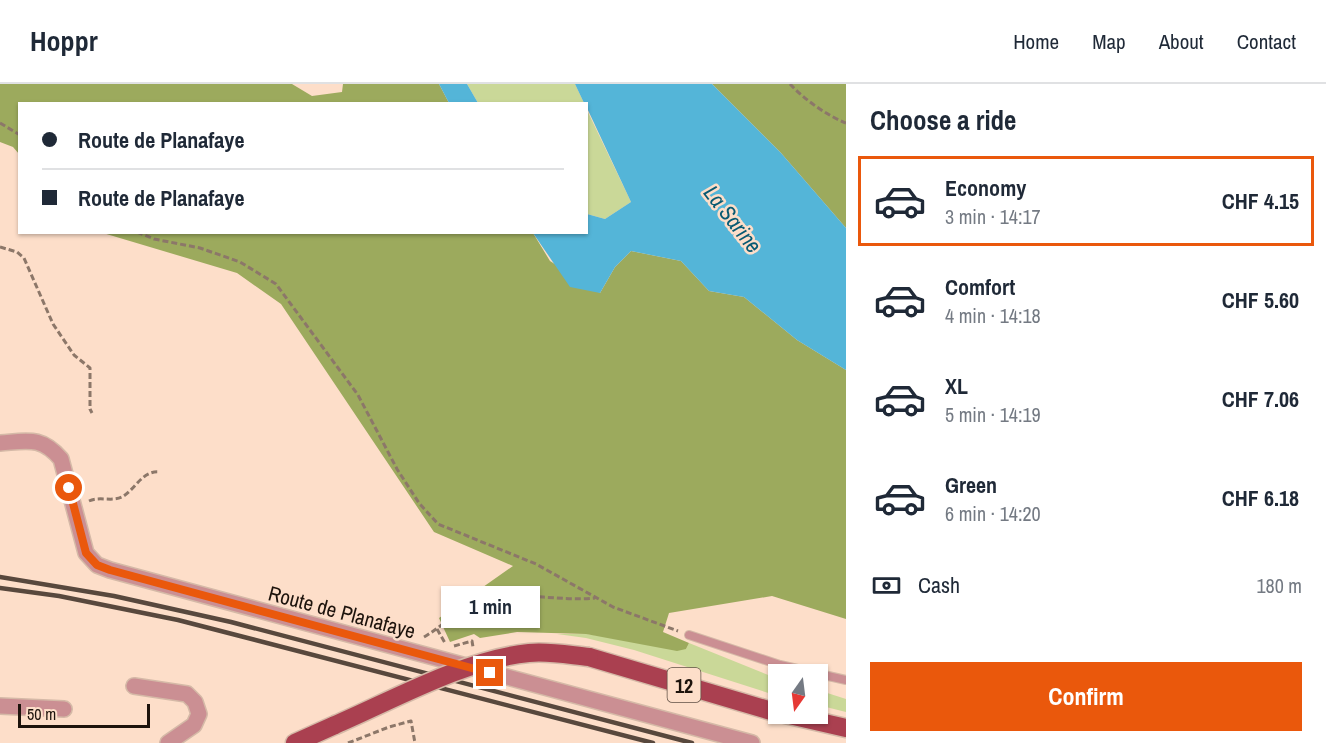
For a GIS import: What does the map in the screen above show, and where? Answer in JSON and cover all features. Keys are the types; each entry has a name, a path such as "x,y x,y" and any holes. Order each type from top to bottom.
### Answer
{"main road":[{"name":"12","path":"296,743 460,670 493,660 529,653 589,657 768,709"},
{"path":"828,724 846,728"}],"street":[{"name":"Route de Planafaye","path":"0,443 37,441 50,447 61,459 86,553 97,565 402,650 752,743"},
{"path":"134,686 188,694 195,702 199,714 194,725 168,743"},
{"path":"0,706 64,709"}],"lane":[{"path":"689,635 780,665 846,680"}],"path":[{"path":"790,84 837,120 846,123"},
{"path":"0,123 18,134"},
{"path":"142,234 154,239 200,248 240,262 276,284 358,395 397,469 419,503 438,524 536,564 613,607 689,635"},
{"path":"0,247 17,252 24,258 53,324 74,355 90,368 90,409 92,412"},
{"path":"75,513 87,511 86,506 89,501 95,498 117,499 125,495 147,474 160,472"},
{"path":"402,650 437,629 460,610 480,601 516,597 596,598"},
{"path":"437,629 448,648 472,641 472,644"},
{"path":"348,743 411,721 415,743"}],"green space":[{"path":"0,84 292,84 312,96 342,92 343,84 439,84 448,102 18,102 18,153 13,147 0,142"},
{"path":"467,84 575,84 584,102 477,102"},
{"path":"712,84 846,84 846,228 781,153"},
{"path":"588,112 631,202 605,219 588,214"},
{"path":"106,234 534,234 550,261 600,293 615,267 631,251 681,261 709,291 744,297 797,340 846,370 846,619 772,596 669,613 663,632 689,643 686,649 677,651 586,634 517,632 480,638 474,634 450,642 439,618 513,566 434,532 281,304 237,273"},
{"path":"557,634 587,634 686,649 689,643 768,675 768,693 634,650 586,638"},
{"path":"828,693 846,699 846,712 828,708"}],"water":[{"path":"439,84 467,84 477,102 448,102"},
{"name":"La Sarine","path":"575,84 712,84 781,153 846,228 846,370 797,340 744,297 709,291 681,261 631,251 615,267 600,293 570,287 534,234 588,234 588,214 605,219 631,202 588,110 588,102 584,102"}],"railway":[{"path":"0,577 114,596 231,622 692,743"},
{"path":"0,588 59,596 178,620 653,743"}],"route":[{"path":"69,488 86,553 97,565 490,673"}]}
